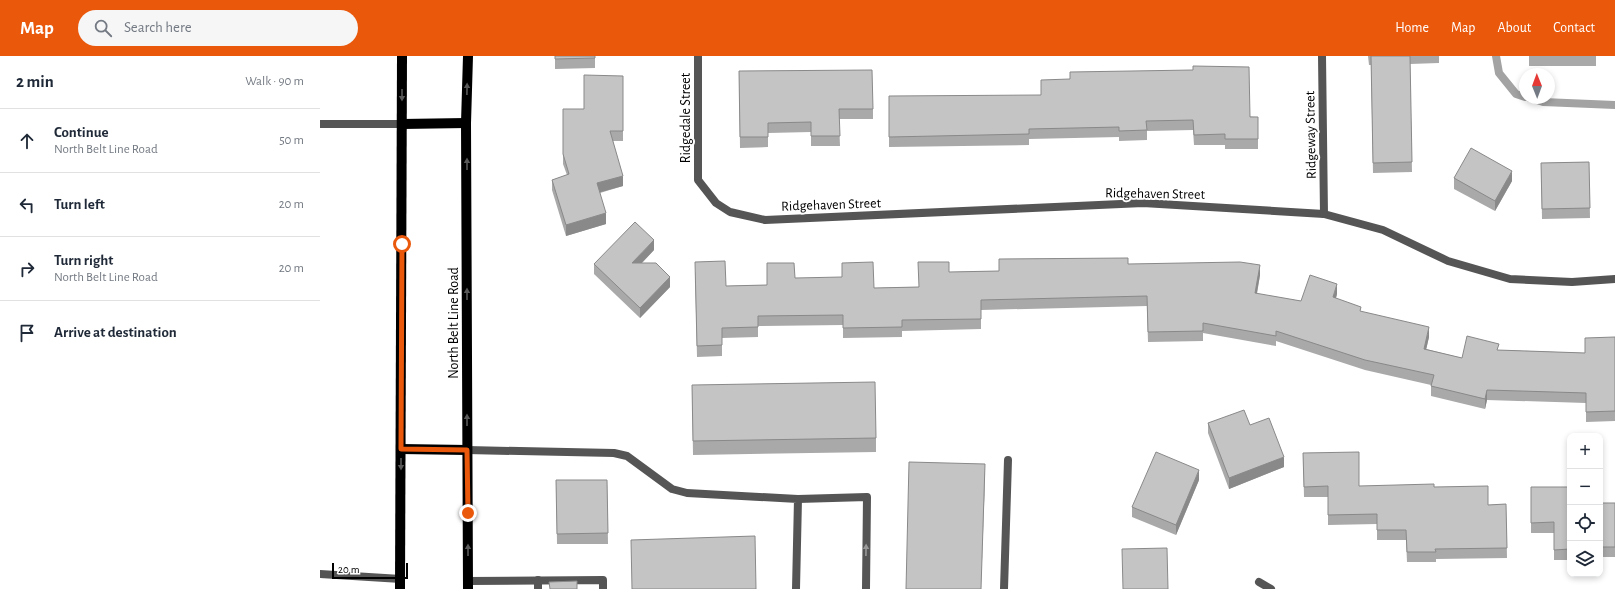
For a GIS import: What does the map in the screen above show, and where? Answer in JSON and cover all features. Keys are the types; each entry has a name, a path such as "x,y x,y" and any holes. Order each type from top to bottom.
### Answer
{"main road":[{"path":"401,584 402,56"},
{"name":"North Belt Line Road","path":"468,56 466,123 468,585"},
{"path":"402,124 466,123"},
{"path":"401,449 467,450"}],"street":[{"name":"Ridgedale Street","path":"698,56 698,180"},
{"name":"Ridgeway Street","path":"1322,56 1324,214"},
{"path":"320,124 402,124"},
{"name":"Ridgehaven Street","path":"698,180 716,203 730,212 765,220 1143,203 1324,214 1383,230 1448,261 1510,279 1572,282 1615,279"},
{"path":"467,450 614,454 627,456 672,489 687,493 798,499 867,497 866,589"},
{"path":"1004,589 1008,460"},
{"path":"796,589 798,499"},
{"path":"320,574 401,584"},
{"path":"468,585 538,580 603,580 603,589"},
{"path":"538,580 538,589"},
{"path":"1259,582 1271,589"}],"building":[{"path":"555,56 595,56 595,58 555,59"},
{"path":"1371,56 1410,56 1412,162 1373,163"},
{"path":"1193,66 1249,67 1250,117 1258,117 1258,139 1225,139 1225,134 1194,135 1193,120 1146,121 1147,130 1119,131 1119,127 1029,129 1029,134 889,137 889,96 1041,95 1041,80 1070,79 1070,72 1193,70"},
{"path":"872,70 873,109 839,109 840,136 811,136 811,122 768,123 768,137 740,137 739,71"},
{"path":"584,75 623,76 623,131 610,131 623,176 597,183 606,213 566,225 552,180 569,174 563,154 563,109 584,109"},
{"path":"1471,148 1512,171 1495,201 1454,178"},
{"path":"1589,162 1590,208 1542,209 1541,163"},
{"path":"635,222 654,240 632,263 656,263 670,277 640,308 594,264"},
{"path":"1128,258 1128,264 1240,262 1260,265 1255,293 1301,301 1310,275 1337,284 1333,297 1361,307 1360,311 1429,327 1424,349 1462,358 1467,336 1499,344 1497,350 1585,353 1585,338 1615,337 1615,411 1586,412 1586,393 1487,390 1485,399 1431,386 1434,375 1365,360 1276,331 1276,336 1203,323 1203,331 1148,332 1147,296 981,300 981,319 902,320 902,327 843,328 843,315 758,316 758,327 722,328 722,345 697,346 695,262 725,261 726,286 767,285 767,263 794,263 795,278 842,277 842,263 873,262 874,288 919,287 918,262 949,262 949,272 999,271 999,259"},
{"path":"875,382 876,438 693,441 692,385"},
{"path":"1244,410 1250,425 1269,418 1284,457 1229,478 1208,423"},
{"path":"1156,452 1199,470 1176,525 1132,507"},
{"path":"1359,452 1359,486 1434,484 1434,487 1488,486 1488,505 1506,504 1507,548 1435,549 1436,552 1407,552 1406,530 1377,530 1377,514 1328,515 1328,486 1304,487 1303,453"},
{"path":"909,462 985,464 981,589 906,589"},
{"path":"556,480 607,480 608,533 557,534"},
{"path":"1531,487 1567,487 1567,549 1554,550 1554,522 1531,523"},
{"path":"1603,503 1615,503 1615,547 1603,547"},
{"path":"755,536 756,589 632,589 631,540"},
{"path":"1167,548 1168,589 1123,589 1122,549"},
{"path":"577,581 577,589 550,589 549,582"}],"waterway":[{"path":"1496,56 1499,73 1516,94 1519,95"},
{"path":"1555,102 1615,105"}],"route":[{"path":"402,244 401,449 467,450 468,513"}]}
